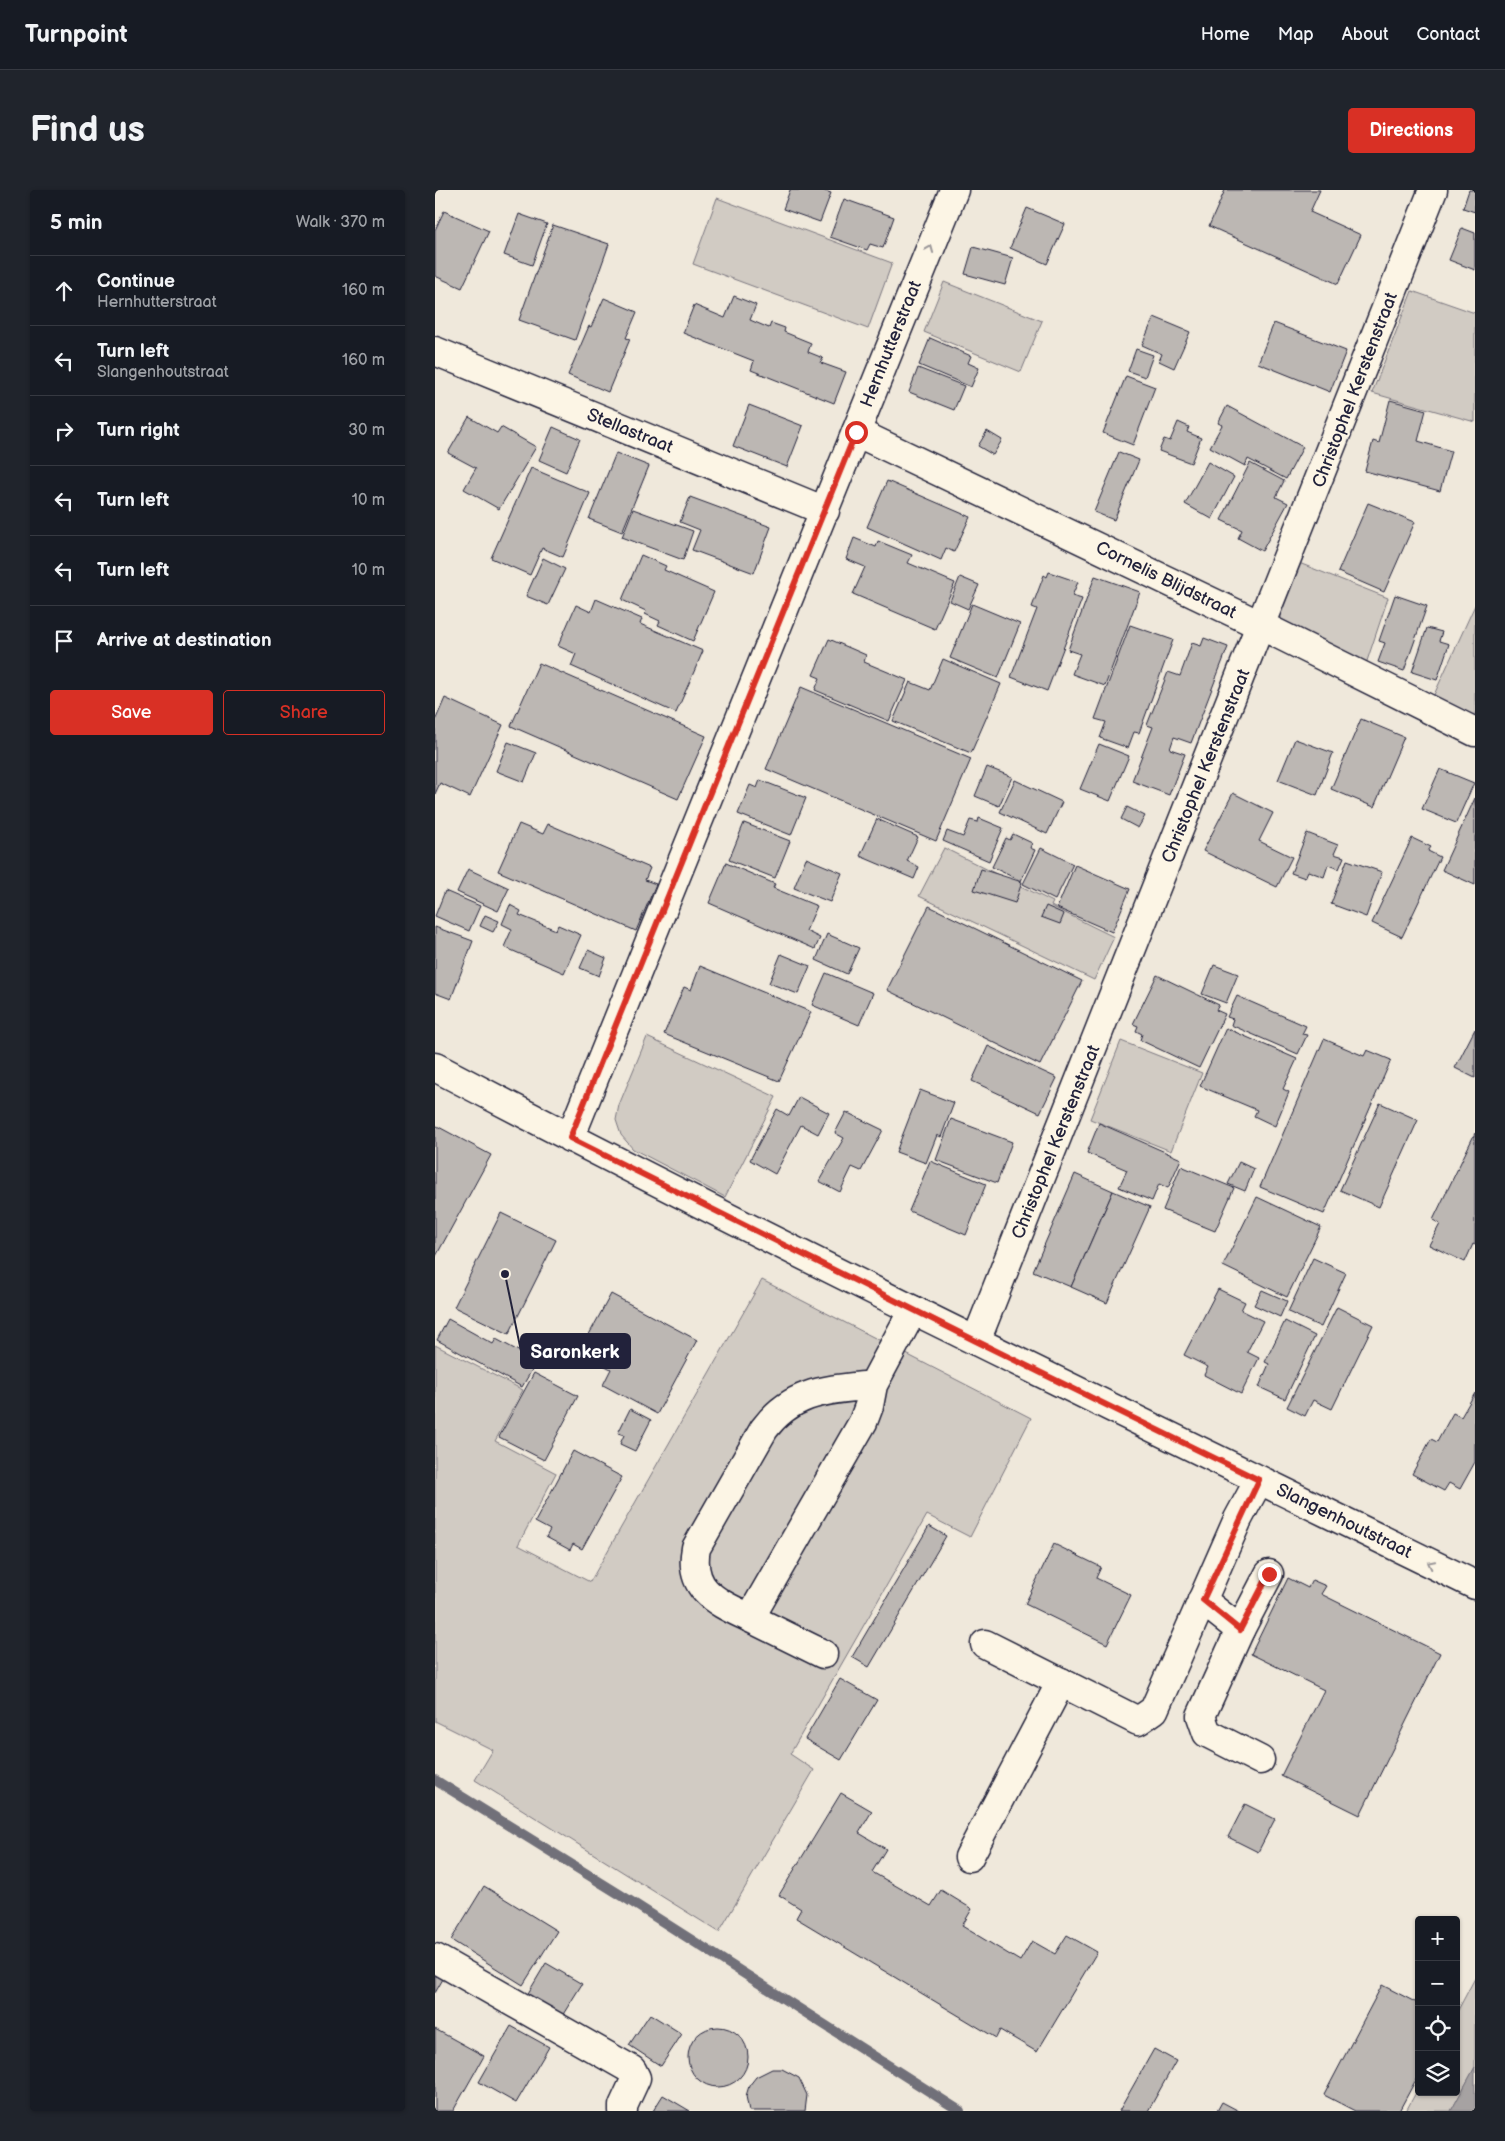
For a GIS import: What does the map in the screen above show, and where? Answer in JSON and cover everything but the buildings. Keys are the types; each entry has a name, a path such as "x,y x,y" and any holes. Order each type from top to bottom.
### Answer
{"street":[{"name":"Hernhutterstraat","path":"570,1138 825,511 953,190"},
{"name":"Christophel Kerstenstraat","path":"976,1341 1262,626 1433,190"},
{"name":"Stellastraat","path":"435,351 825,511"},
{"name":"Cornelis Blijdstraat","path":"856,432 1262,626 1475,732"},
{"name":"Slangenhoutstraat","path":"435,1067 570,1138 913,1310 1475,1585"},
{"path":"750,1618 863,1422 869,1406 873,1385 913,1310"},
{"path":"823,1654 710,1596 698,1583 693,1565 696,1548 764,1429 775,1414 791,1403 817,1391 873,1385"},
{"path":"985,1644 1138,1721 1154,1710 1259,1480"},
{"path":"1260,1760 1207,1733 1201,1716 1240,1630 1269,1574"},
{"path":"1203,1600 1240,1630"},
{"path":"969,1857 1061,1682"},
{"path":"435,1958 632,2070 636,2078 623,2106 623,2111"}],"shaded area":[{"path":"717,198 892,263 868,329 693,264"},
{"path":"944,282 1042,321 1021,372 924,332"},
{"path":"1412,291 1475,313 1475,422 1372,393"},
{"path":"1299,563 1388,598 1366,664 1287,627 1281,619 1282,609"},
{"path":"1475,605 1475,717 1433,697"},
{"path":"944,848 1053,902 1051,906 1114,937 1094,980 919,896"},
{"path":"647,1037 776,1097 725,1197 633,1149 621,1135 616,1120 619,1105"},
{"path":"1121,1041 1202,1073 1171,1151 1090,1119"},
{"path":"762,1280 1031,1418 970,1537 927,1515 790,1754 814,1770 719,1932 475,1780 493,1750 435,1721 435,1345 523,1390 495,1441 556,1473 518,1545 590,1582"},
{"path":"1475,1978 1475,2067 1460,2094 1460,2051 1460,2006"},
{"path":"1475,2067 1475,2111 1451,2111"},
{"path":"1415,2094 1415,2096 1459,2096 1451,2111 1406,2111"}],"waterway":[{"path":"435,1780 624,1897 960,2111"}],"place":[{"name":"Saronkerk","path":"505,1274"}],"route":[{"path":"856,432 570,1138 1259,1480 1238,1520 1203,1600 1220,1616 1240,1630 1269,1574"}]}
